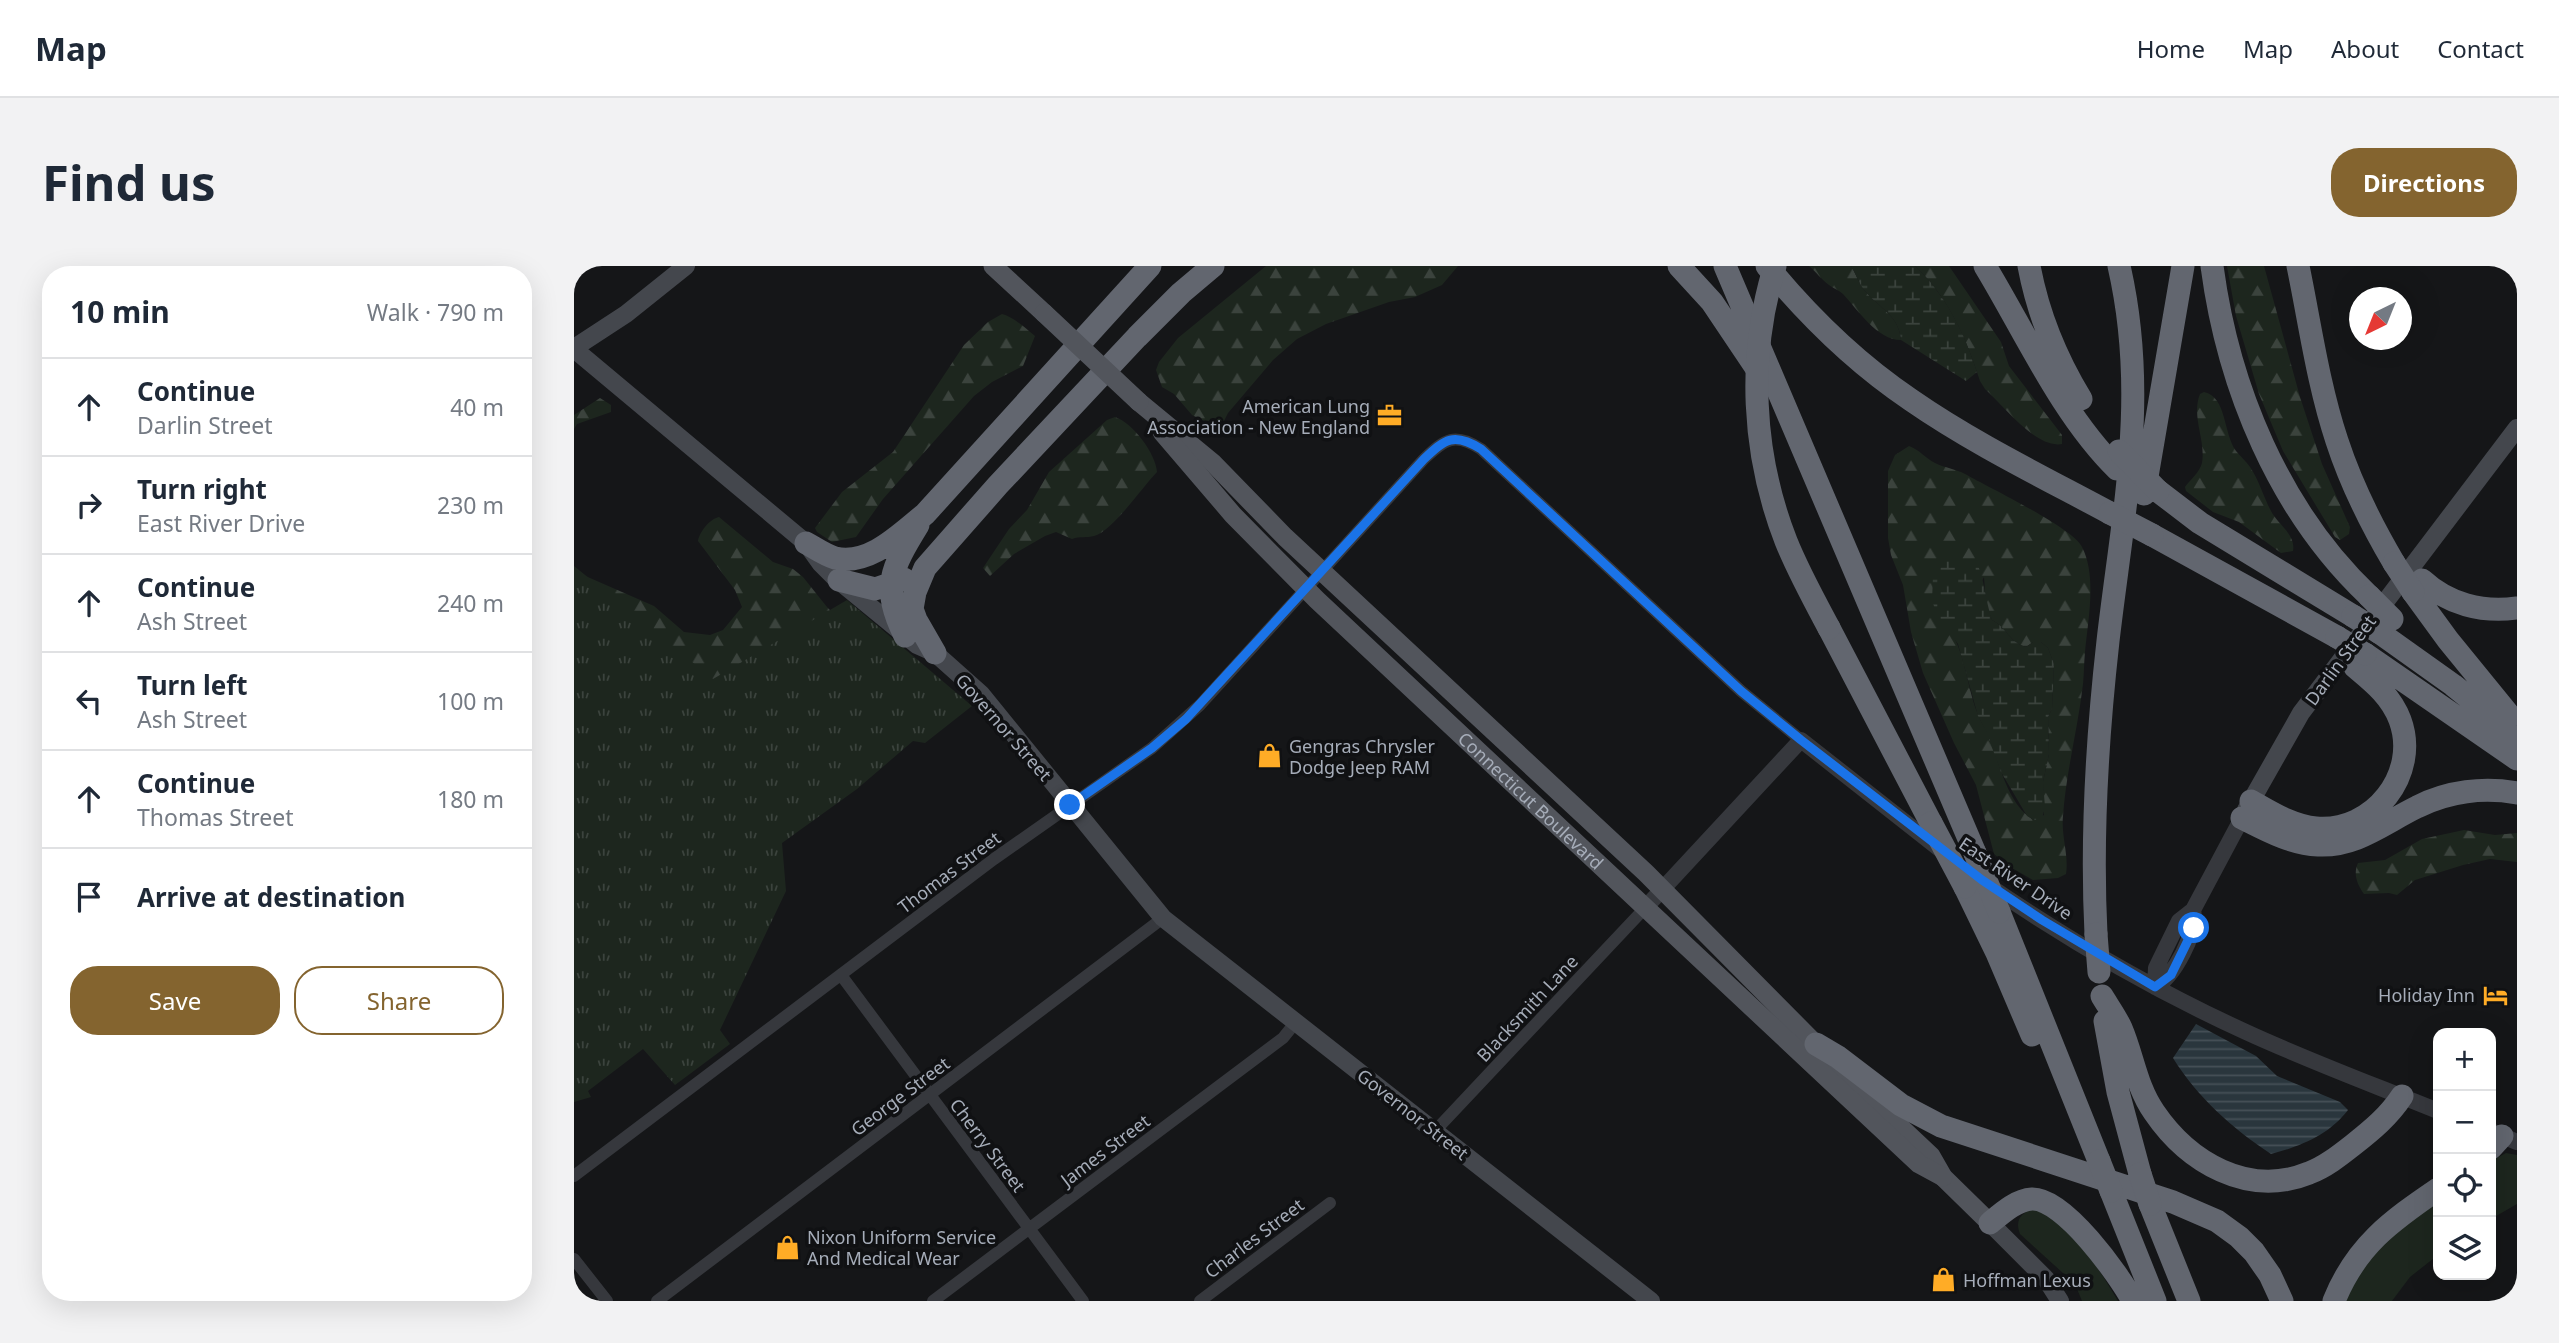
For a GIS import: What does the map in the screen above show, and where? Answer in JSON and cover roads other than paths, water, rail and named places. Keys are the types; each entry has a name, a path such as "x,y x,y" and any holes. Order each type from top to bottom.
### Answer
{"highway":[{"path":"806,543 838,558 863,556 882,547 925,514 1150,266"},
{"path":"935,653 912,609 915,592 925,568 1156,317 1191,274 1213,266"},
{"path":"1191,274 1218,266"},
{"path":"1679,266 1700,287 1726,322 1796,431"},
{"path":"1726,266 2000,912 2155,1301"},
{"path":"1767,266 1831,336 1909,399 1958,430 2219,571 2517,759"},
{"path":"1775,266 1763,312 1757,402 1760,445 1783,534 1829,628 1965,887 1997,953 2044,1064 2053,1079 2075,1102"},
{"path":"1986,266 2071,413 2097,448 2118,460 2157,497 2211,536 2275,568 2353,616 2386,626 2515,724"},
{"path":"2029,266 2040,312 2058,357 2118,460"},
{"path":"2119,266 2132,337 2134,422 2129,486 2099,727 2094,827 2096,934 2102,996 2118,1092 2150,1204 2189,1301"},
{"path":"2099,727 2113,687 2183,266"},
{"path":"2213,266 2220,316 2233,364 2267,452 2312,529 2369,596 2386,626"},
{"path":"2298,266 2333,427 2353,483 2392,555 2417,586 2448,640 2515,724"},
{"path":"905,636 894,607 891,585 897,561 925,514"},
{"path":"839,580 870,588 891,585 925,568"},
{"path":"2417,586 2461,604 2491,610 2517,608"},
{"path":"2246,810 2296,824 2326,828 2360,819 2388,795 2397,781 2402,764 2402,727 2384,692 2360,661"},
{"path":"2246,810 2290,840 2327,846 2357,839 2417,807 2454,794 2486,790 2517,793"},
{"path":"2102,996 2122,1029 2135,1073 2153,1111 2169,1132 2190,1152 2228,1174 2246,1179 2273,1181 2296,1178 2313,1171 2338,1157 2377,1126 2402,1096"},
{"path":"1816,1044 1838,1057 1901,1105 1941,1126 2165,1200 2211,1218 2234,1232 2254,1252 2270,1275 2282,1301"},
{"path":"2334,1301 2353,1263 2369,1242 2433,1193"},
{"path":"1990,1223 2021,1201 2037,1199 2048,1204 2066,1216 2097,1249 2133,1301"}],"main road":[{"path":"574,349 626,314 686,266"},
{"name":"Connecticut Boulevard","path":"993,266 1139,402 1213,463 1322,571 1662,889 1931,1156 1943,1177 1990,1223"},
{"name":"Governor Street","path":"574,349 806,543 821,564 839,580 905,636 935,653 987,701 1163,918 1651,1301"},
{"name":"Connecticut Boulevard","path":"1139,402 1233,514 1306,589 1919,1164 1943,1177"},
{"name":"Darlin Street","path":"2246,810 2290,730 2335,665 2517,428"},
{"path":"1990,1223 2046,1279 2060,1301"}],"street":[{"name":"Thomas Street","path":"574,1176 1070,805 1152,748 1186,719 1439,445 1451,439 1467,441 1481,449 1741,691 1801,740"},
{"path":"1645,908 1801,740"},
{"name":"East River Drive","path":"1801,740 1982,880 2078,943 2155,987 2248,1033 2433,1109"},
{"name":"Darlin Street","path":"2155,987 2168,978 2177,963 2194,928 2193,910 2246,810"},
{"name":"Blacksmith Lane","path":"1435,1132 1645,908"},
{"name":"George Street","path":"657,1301 1163,918"},
{"name":"Cherry Street","path":"841,975 1083,1301"},
{"name":"James Street","path":"933,1301 1283,1038 1296,1023"},
{"name":"Charles Street","path":"1200,1301 1330,1203"},
{"path":"574,1259 607,1301"}],"place":[{"name":"American Lung Association - New England","path":"1390,416"},
{"name":"Gengras Chrysler Dodge Jeep RAM","path":"1269,756"},
{"name":"Holiday Inn","path":"2495,995"},
{"name":"Nixon Uniform Service And Medical Wear","path":"787,1247"},
{"name":"Hoffman Lexus","path":"1943,1280"}]}
